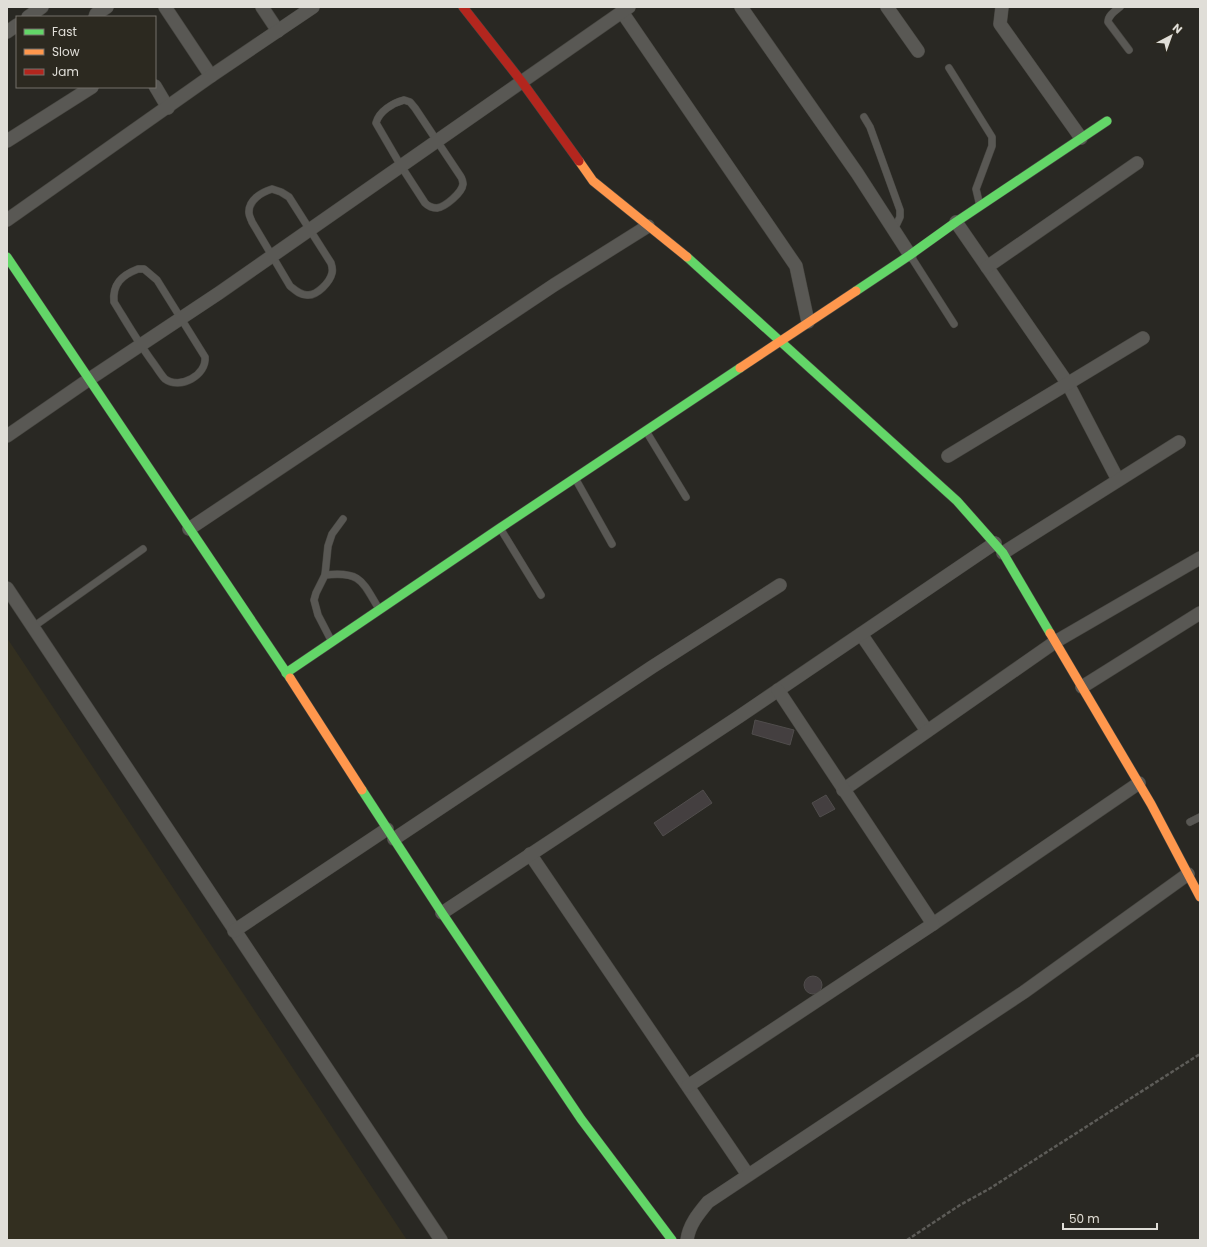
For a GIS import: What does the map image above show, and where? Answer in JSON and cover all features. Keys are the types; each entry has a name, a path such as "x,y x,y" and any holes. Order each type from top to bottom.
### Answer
{"street":[{"path":"29,16 42,7"},
{"path":"95,16 107,7"},
{"path":"165,7 211,76"},
{"path":"262,7 278,31"},
{"path":"7,220 168,108 211,76 313,7"},
{"path":"463,7 522,82 593,181 685,256 957,500 995,543 1003,553 1138,783 1200,897"},
{"path":"741,7 857,172 910,255"},
{"path":"887,7 918,51"},
{"path":"1002,7 1000,24 1081,138"},
{"path":"7,436 272,256 626,9 796,266 808,322"},
{"path":"7,32 16,25"},
{"path":"7,142 90,88"},
{"path":"156,88 168,108"},
{"path":"286,673 779,341 910,255 956,222 1107,121"},
{"path":"987,267 1137,163"},
{"path":"956,222 1068,384 1118,480"},
{"path":"189,529 554,285 648,226"},
{"path":"7,257 88,380 286,673 442,913 581,1120 672,1240"},
{"path":"948,456 1143,338"},
{"path":"1003,553 1178,442"},
{"path":"442,913 778,690 995,543"},
{"path":"843,790 1055,642 1200,558"},
{"path":"234,931 390,834 780,585"},
{"path":"7,588 440,1240"},
{"path":"1082,687 1200,613"},
{"path":"861,634 927,731"},
{"path":"778,690 933,924"},
{"path":"688,1086 933,924 1138,783"},
{"path":"530,854 748,1175"},
{"path":"687,1240 688,1231 697,1215 708,1202 1024,992 1188,874"}],"lane":[{"path":"1120,7 1110,15 1108,22 1129,50"},
{"path":"949,68 992,137 992,146 976,189 980,206"},
{"path":"404,100 410,102 416,108 438,140 461,178 463,184 458,193 450,202 438,208 429,206 425,203 401,166 376,123 377,118 382,112 404,100"},
{"path":"864,117 870,127 900,210 900,217 894,230"},
{"path":"272,189 277,190 288,197 309,230 331,263 332,274 322,288 312,294 307,295 298,293 290,286 252,222 249,213 250,205 265,191 272,189"},
{"path":"910,255 954,324"},
{"path":"138,269 144,269 150,272 157,280 181,318 204,357 205,362 204,368 199,373 180,383 165,379 140,345 114,302 114,287 130,272 138,269"},
{"path":"646,431 686,497"},
{"path":"575,478 612,544"},
{"path":"332,642 318,615 314,600 325,575 328,546 332,534 343,519"},
{"path":"500,528 541,595"},
{"path":"33,627 143,549"},
{"path":"325,575 338,573 349,574 355,577 364,585 379,610"},
{"path":"1190,822 1200,817"}],"path":[{"path":"907,1240 960,1204 989,1189 1200,1054"}],"shaded area":[{"path":"7,638 407,1240 7,1240"}],"building":[{"path":"755,720 794,730 790,745 752,734"},
{"path":"703,790 712,803 663,836 654,823"},
{"path":"826,795 835,809 820,817 812,803"},
{"path":"813,976 819,979 822,985 819,991 813,994 807,991 804,985 807,979"}],"traffic: fast":[{"path":"856,291 1107,121"},
{"path":"7,257 290,678"},
{"path":"687,257 957,501 1003,553 1050,633"},
{"path":"286,673 740,368"},
{"path":"362,790 442,913 581,1119 672,1240"}],"traffic: slow":[{"path":"579,161 593,181 687,257"},
{"path":"740,368 856,291"},
{"path":"1050,633 1151,804 1200,897"},
{"path":"290,678 362,790"}],"traffic: jam":[{"path":"463,7 522,82 579,161"}]}
